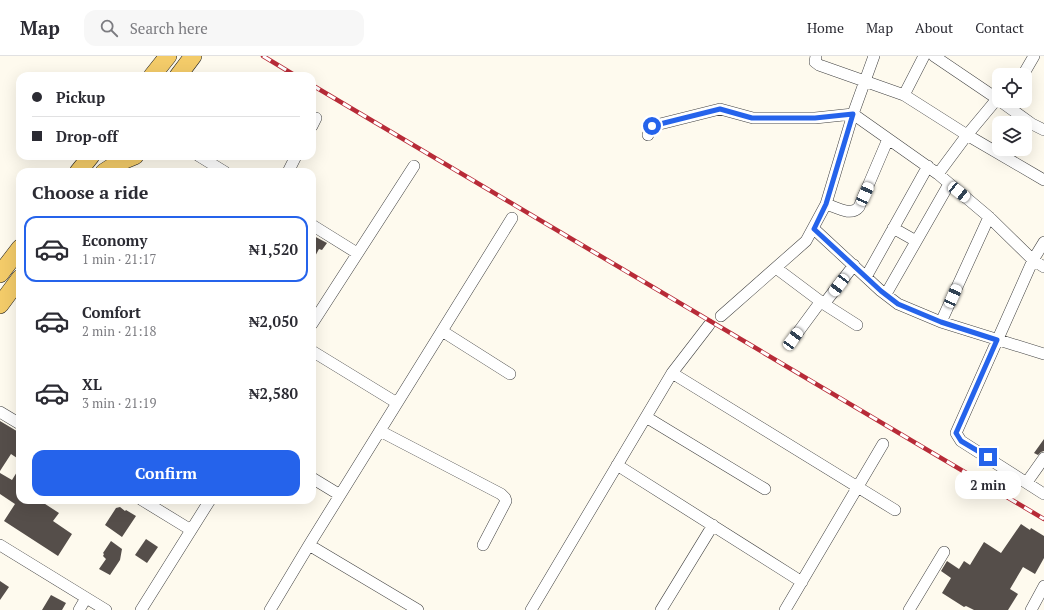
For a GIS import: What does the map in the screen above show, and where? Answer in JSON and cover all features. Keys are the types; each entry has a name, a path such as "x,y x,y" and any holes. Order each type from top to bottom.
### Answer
{"main road":[{"path":"155,72 168,56"},
{"path":"181,72 193,56"},
{"path":"81,168 88,160"},
{"path":"110,168 125,160"},
{"path":"0,274 16,253"},
{"path":"0,305 16,288"}],"street":[{"path":"816,56 815,62 819,65 904,95 967,135 1044,180"},
{"path":"721,316 806,241 814,229 826,204 853,114 874,56"},
{"path":"904,95 924,56"},
{"path":"934,56 992,94"},
{"path":"1027,68 1034,56"},
{"path":"938,174 967,135 995,108"},
{"path":"1011,108 1032,124 1044,130"},
{"path":"648,135 652,126 720,109 752,118 815,118 853,114 938,174 989,217 1033,260 1044,267"},
{"path":"826,204 851,212 856,211 888,139"},
{"path":"205,160 218,168"},
{"path":"316,318 414,166"},
{"path":"866,277 928,166"},
{"path":"886,294 949,184"},
{"path":"941,322 989,217"},
{"path":"270,610 512,218"},
{"path":"316,227 357,253"},
{"path":"893,228 916,241"},
{"path":"814,229 898,304 941,322 1044,354"},
{"path":"1044,242 1033,260 956,433 961,441 1028,482 1044,494"},
{"path":"793,339 854,265"},
{"path":"776,268 822,303 857,325"},
{"path":"531,610 672,373 709,325"},
{"path":"442,331 510,374"},
{"path":"316,353 397,403"},
{"path":"672,373 895,510"},
{"path":"0,412 16,422"},
{"path":"646,416 765,489"},
{"path":"380,431 501,494 505,498 506,501 483,545"},
{"path":"786,610 883,444"},
{"path":"1028,482 1044,458"},
{"path":"617,465 802,582"},
{"path":"316,481 340,496"},
{"path":"149,504 191,530"},
{"path":"141,610 207,504"},
{"path":"660,610 713,525"},
{"path":"0,545 106,610"},
{"path":"309,545 418,610"},
{"path":"909,610 944,552"},
{"path":"1030,610 1044,586"},
{"path":"79,610 86,598"}],"building":[{"path":"316,237 327,243 322,250 319,249 316,255"},
{"path":"0,421 16,431 16,457 11,454 0,471"},
{"path":"1044,439 1044,451 1038,455 1034,453"},
{"path":"0,473 12,480 16,474 16,504 45,504 59,513 53,521 72,534 58,556 4,521 15,504 0,494"},
{"path":"120,507 136,516 122,537 105,525 116,508"},
{"path":"1021,524 1044,536 1044,558 1035,574 1023,567 1010,589 1018,594 1008,610 974,610 966,606 964,607 942,593 951,578 941,571 947,561 959,569 964,561 970,565 984,542 1001,553"},
{"path":"146,539 158,547 147,563 135,555"},
{"path":"111,541 122,549 120,560 110,575 99,569 106,559 103,556 103,553"},
{"path":"0,581 9,587 0,600"},
{"path":"51,595 66,603 62,610 42,610"}],"railway":[{"path":"263,56 289,72"},
{"path":"316,87 1044,519"}],"route":[{"path":"652,126 720,109 752,118 815,118 853,114 826,204 814,229 881,291 898,304 914,312 941,322 997,340 956,433 961,441 988,457"}]}
